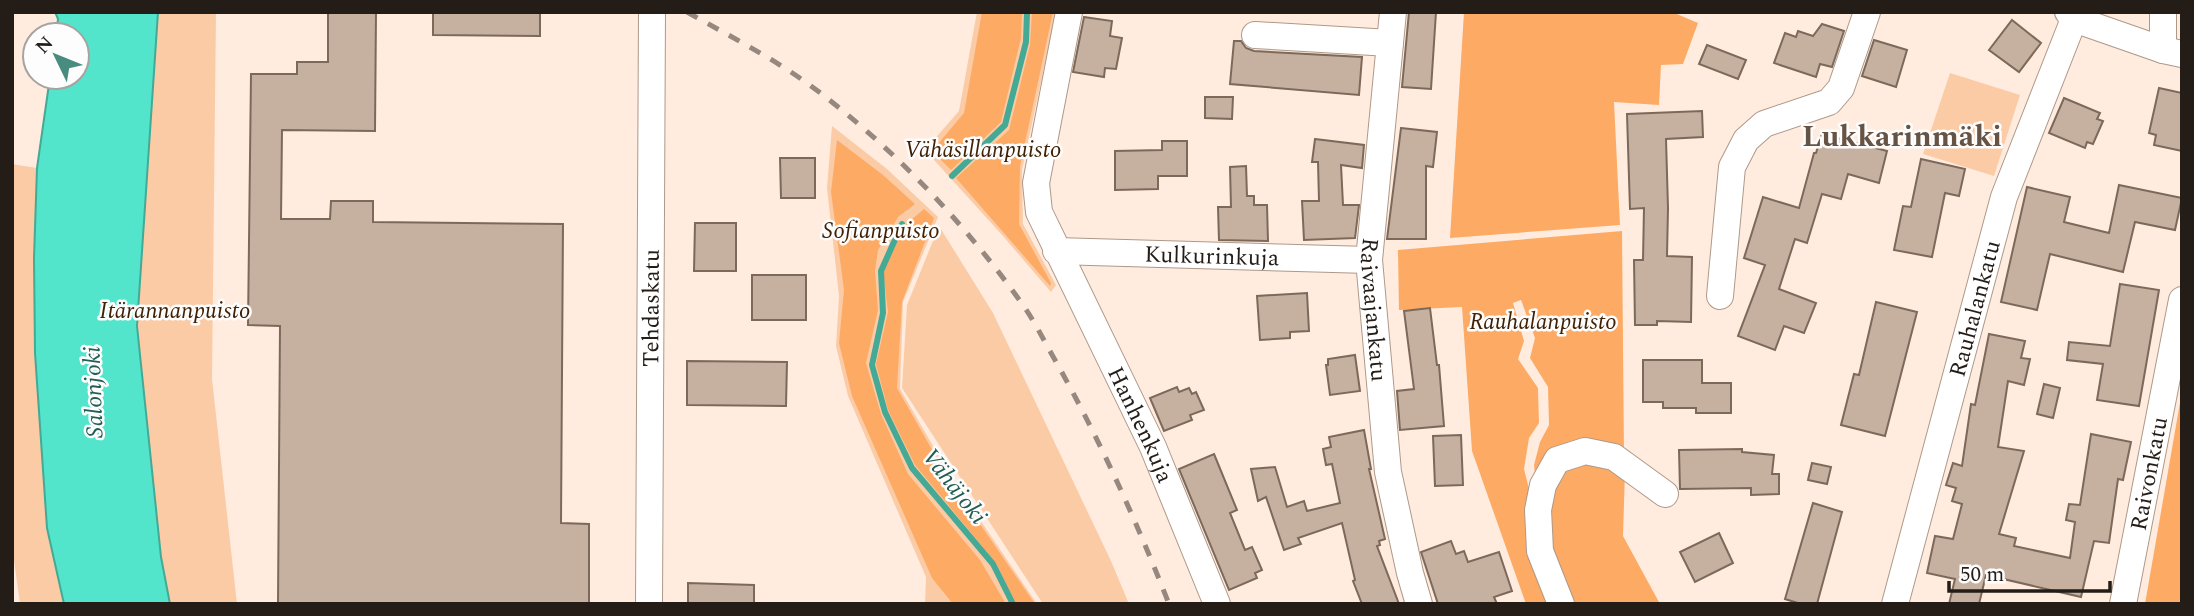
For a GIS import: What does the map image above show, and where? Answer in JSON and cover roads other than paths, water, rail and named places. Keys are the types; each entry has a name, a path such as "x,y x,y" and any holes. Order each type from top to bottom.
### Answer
{"street":[{"name":"Tehdaskatu","path":"649,604 652,12"},
{"name":"Hanhenkuja","path":"1069,12 1035,183 1039,212 1153,447 1217,604"},
{"name":"Raivaajankatu","path":"1393,12 1369,260 1388,472 1419,604"},
{"path":"1720,296 1732,167 1746,140 1764,124 1829,102 1841,88 1867,12"},
{"path":"2163,12 2172,52"},
{"path":"2071,16 2172,52"},
{"name":"Rauhalankatu","path":"1895,604 2004,197 2071,16"},
{"path":"1255,35 1390,43"},
{"name":"Kulkurinkuja","path":"1056,251 1369,260"},
{"name":"Raivonkatu","path":"2123,604 2182,300"},
{"path":"1562,604 1540,551 1538,510 1543,485 1557,460 1585,451 1614,457 1665,494"}],"water":[{"name":"Salonjoki","path":"55,12 158,12 137,326 161,557 170,604 64,604 47,528 35,353 37,168 48,91 91,91 91,21 58,19"}],"waterway":[{"name":"Vähäjoki","path":"952,176 1005,125 1026,42 1027,12"},
{"name":"Vähäjoki","path":"902,224 881,271 883,313 872,365 885,412 912,468 993,564 1013,604"}],"railway":[{"path":"687,12 774,61 823,95 879,142 931,192 979,247 1027,311 1087,419 1169,604"}],"district":[{"name":"Lukkarinmäki","path":"1902,136"}],"park label":[{"name":"Vähäsillanpuisto","path":"983,149"},
{"name":"Sofianpuisto","path":"881,230"},
{"name":"Itärannanpuisto","path":"175,310"},
{"name":"Rauhalanpuisto","path":"1543,321"}]}
